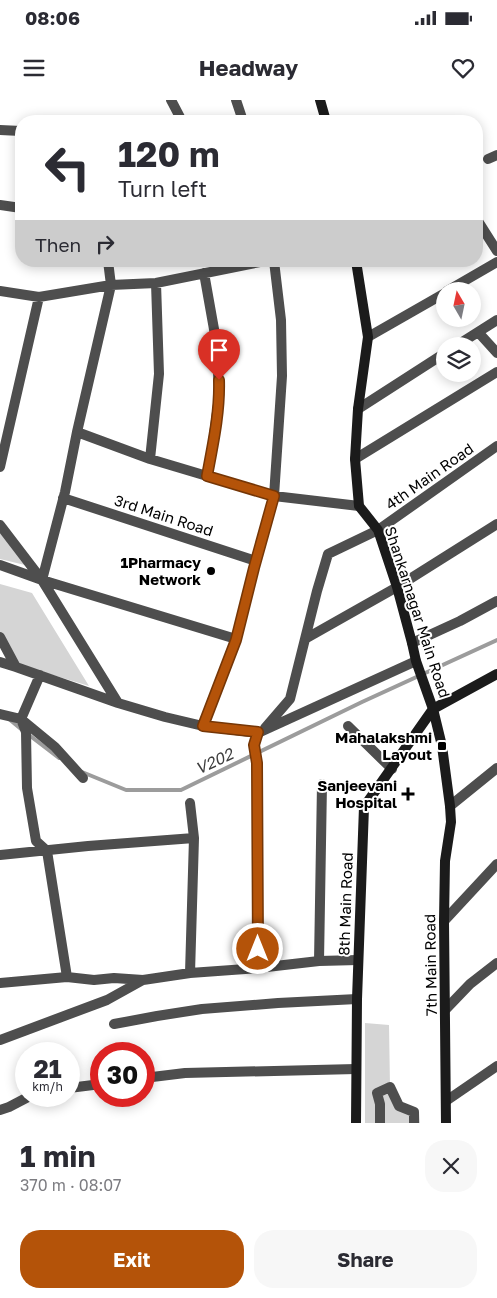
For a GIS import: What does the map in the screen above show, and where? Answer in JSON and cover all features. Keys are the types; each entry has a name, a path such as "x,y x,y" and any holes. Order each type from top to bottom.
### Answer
{"street":[{"path":"171,100 176,115"},
{"path":"236,100 241,115"},
{"path":"320,100 324,115"},
{"path":"0,130 15,131"},
{"path":"0,205 15,207"},
{"path":"483,229 497,251"},
{"path":"463,282 497,262"},
{"path":"42,580 63,498 111,285 109,267"},
{"path":"0,292 40,297 111,285 156,284 234,267"},
{"path":"203,726 236,640 274,496 282,376 281,320 275,267"},
{"path":"77,432 150,459 274,496 359,506 354,459 358,409 368,337 357,267"},
{"path":"204,273 217,346 219,397 207,476"},
{"path":"150,459 159,374 156,284"},
{"path":"0,467 40,297"},
{"path":"368,337 436,298"},
{"path":"470,337 497,320"},
{"path":"478,332 497,353"},
{"path":"358,409 436,359"},
{"path":"354,459 497,372"},
{"name":"4th Main Road","path":"262,731 290,699 328,554 378,530 497,446"},
{"name":"3rd Main Road","path":"63,498 256,561"},
{"name":"Shankarnagar Main Road","path":"359,506 378,530 397,587 416,661 433,708 442,746 450,806"},
{"path":"305,640 397,587 497,524"},
{"path":"0,525 42,580 118,703"},
{"path":"0,565 42,580 236,640"},
{"path":"412,644 497,601"},
{"path":"0,637 16,667"},
{"path":"0,662 118,703 165,717 203,726 262,731 416,661"},
{"path":"433,708 497,674"},
{"path":"40,675 21,719 26,732 27,788 36,841 46,851 67,976"},
{"name":"8th Main Road","path":"356,1123 357,999 364,807 433,708"},
{"path":"0,714 21,719 55,747 83,778"},
{"path":"348,726 392,768"},
{"path":"258,968 257,763 254,745 262,731"},
{"path":"450,806 497,768"},
{"path":"319,960 322,784"},
{"path":"190,803 194,838 190,972"},
{"name":"7th Main Road","path":"446,1123 444,921 445,861 451,822 450,806"},
{"path":"0,855 194,838"},
{"path":"444,921 497,864"},
{"path":"0,983 67,976 94,980 114,978 143,980 190,972 258,968 319,960 358,960"},
{"path":"446,1009 470,984 497,963"},
{"path":"0,1040 107,1000 143,980"},
{"path":"114,1024 202,1009 357,999"},
{"path":"155,1077 185,1073 356,1069"},
{"path":"446,1101 495,1071"},
{"path":"380,1123 380,1104 377,1093 390,1087 399,1106 414,1112 414,1123"},
{"path":"0,1110 15,1104"}],"shaded area":[{"path":"0,532 25,565 0,559"},
{"path":"0,584 32,593 89,686 20,665 0,636"},
{"path":"365,1023 389,1025 390,1087 399,1106 419,1112 420,1123 365,1123"}],"waterway":[{"name":"V202","path":"82,772 126,790 181,790 362,702 497,640"},
{"name":"V202","path":"9,719 21,729"},
{"name":"V202","path":"29,735 59,758"}],"place":[{"name":"1Pharmacy Network","path":"211,571"},
{"name":"Mahalakshmi Layout","path":"442,746"},
{"name":"Sanjeevani Hospital","path":"408,794"}],"route":[{"path":"219,380 219,397 207,476 274,496 236,640 203,726 258,732 254,745 257,763 258,949"}]}
